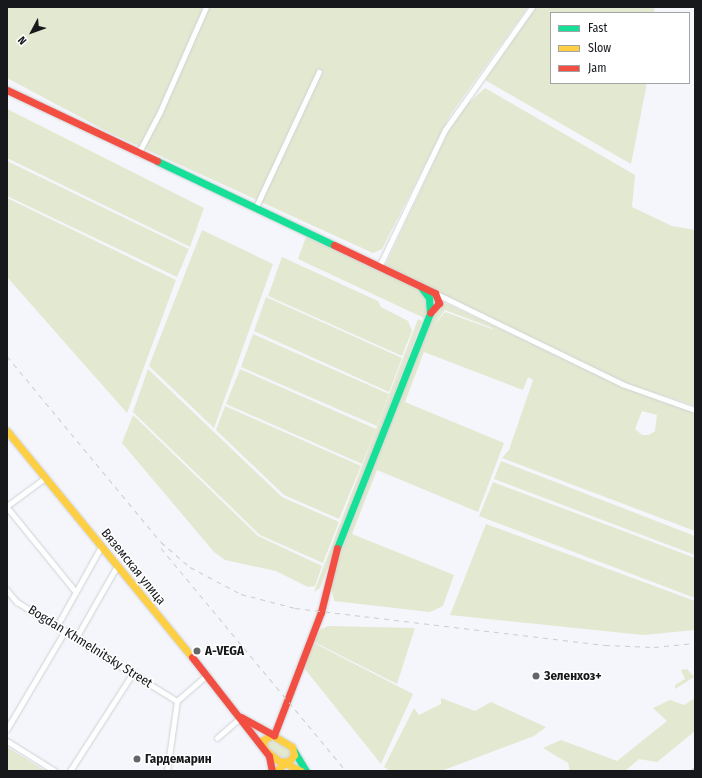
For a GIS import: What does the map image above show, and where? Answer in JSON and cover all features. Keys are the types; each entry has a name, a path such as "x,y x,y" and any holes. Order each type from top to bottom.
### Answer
{"main road":[{"path":"7,90 138,154 421,287 435,294 439,303 430,313 336,553 321,612 274,735 264,739 264,749 272,771"},
{"path":"421,287 429,298 430,313"},
{"name":"Вяземская улица","path":"7,431 241,717 264,749"},
{"path":"241,717 274,735 294,750 306,771"},
{"path":"264,749 285,763 301,771"},
{"path":"276,771 292,759 294,750"}],"street":[{"path":"138,154 160,112 206,7"},
{"path":"379,267 445,130 532,7"},
{"path":"255,209 319,72"},
{"path":"435,294 622,384 695,410"},
{"path":"45,478 7,506 76,592"},
{"path":"57,626 101,547"},
{"path":"76,638 117,566"},
{"name":"Bogdan Khmelnitsky Street","path":"7,590 17,602 133,673 177,702"},
{"path":"7,729 65,631"},
{"path":"70,771 133,673"},
{"path":"167,771 177,702 207,675"},
{"path":"217,738 241,717"},
{"path":"7,741 55,771"}],"green space":[{"path":"7,7 528,7 451,114 382,249 373,253 110,133 7,78"},
{"path":"536,7 655,7 654,12 550,12 550,84 647,84 631,164 485,80"},
{"path":"485,88 635,175 632,207 672,226 695,230 695,406 622,382 385,266 456,115"},
{"path":"7,109 204,208 190,247 7,158"},
{"path":"7,161 189,249 177,277 7,196"},
{"path":"7,198 176,280 127,413 7,277"},
{"path":"202,230 273,264 214,428 149,366"},
{"path":"306,237 423,290 427,310 424,318 298,259"},
{"path":"282,257 378,301 381,307 408,321 412,331 402,356 268,296"},
{"path":"266,297 402,358 389,392 254,331"},
{"path":"443,302 629,389 695,412 695,531 502,458 509,450 533,380 528,377 523,390 424,352 405,402 504,443 478,512 377,470 352,534 454,575 443,606 430,612 334,601 330,581 432,313","holes":["445,310 492,328 492,329 445,312 432,328","642,411 657,415 655,431 649,435 642,435 635,429"]},
{"path":"418,319 422,321 394,395 320,588 314,592"},
{"path":"253,334 389,394 377,426 241,367"},
{"path":"148,369 282,497 339,522 323,563 260,535 133,412"},
{"path":"240,369 376,429 362,464 226,404"},
{"path":"225,406 361,466 339,519 284,495 216,430"},
{"path":"133,415 258,536 322,566 315,586 308,587 276,571 225,560 214,552 122,443"},
{"path":"501,461 695,536 695,555 494,479"},
{"path":"493,482 695,558 695,598 479,516"},
{"path":"486,524 695,601 695,630 643,635 450,615"},
{"path":"328,626 415,628 397,684 314,642 320,630"},
{"path":"314,643 413,694 381,764 304,668"},
{"path":"687,669 694,677 675,689 675,685 685,679 681,670"},
{"path":"441,698 475,711 491,702 546,727 534,736 441,771 391,771 384,767 414,708 419,715 441,704"},
{"path":"695,698 695,731 657,762 639,759 625,771 570,771 568,763 543,748 561,740 617,761 667,721 653,708 670,700 684,705"},
{"path":"270,737 290,748 291,756 283,760 267,749 265,744"},
{"path":"7,747 46,771 7,771"}],"railway":[{"path":"7,356 161,542 190,567 241,594 295,608 605,645 654,647 695,643"},
{"path":"161,548 346,771"},
{"path":"690,771 695,767"}],"traffic: fast":[{"path":"157,161 334,245"},
{"path":"337,548 430,313 429,298 421,287"},
{"path":"294,751 306,771"}],"traffic: slow":[{"path":"7,431 192,657"},
{"path":"272,735 292,747 294,755 289,761 280,762 264,749 263,740 272,735"},
{"path":"276,771 285,763 301,771"}],"traffic: jam":[{"path":"7,90 157,161"},
{"path":"334,245 435,293 439,303 430,313"},
{"path":"241,717 274,735 321,612 337,548"},
{"path":"192,657 269,756 272,771"}],"place":[{"name":"A-VEGA","path":"197,651"},
{"name":"Зеленхоз+","path":"536,676"},
{"name":"Гардемарин","path":"137,759"}]}
